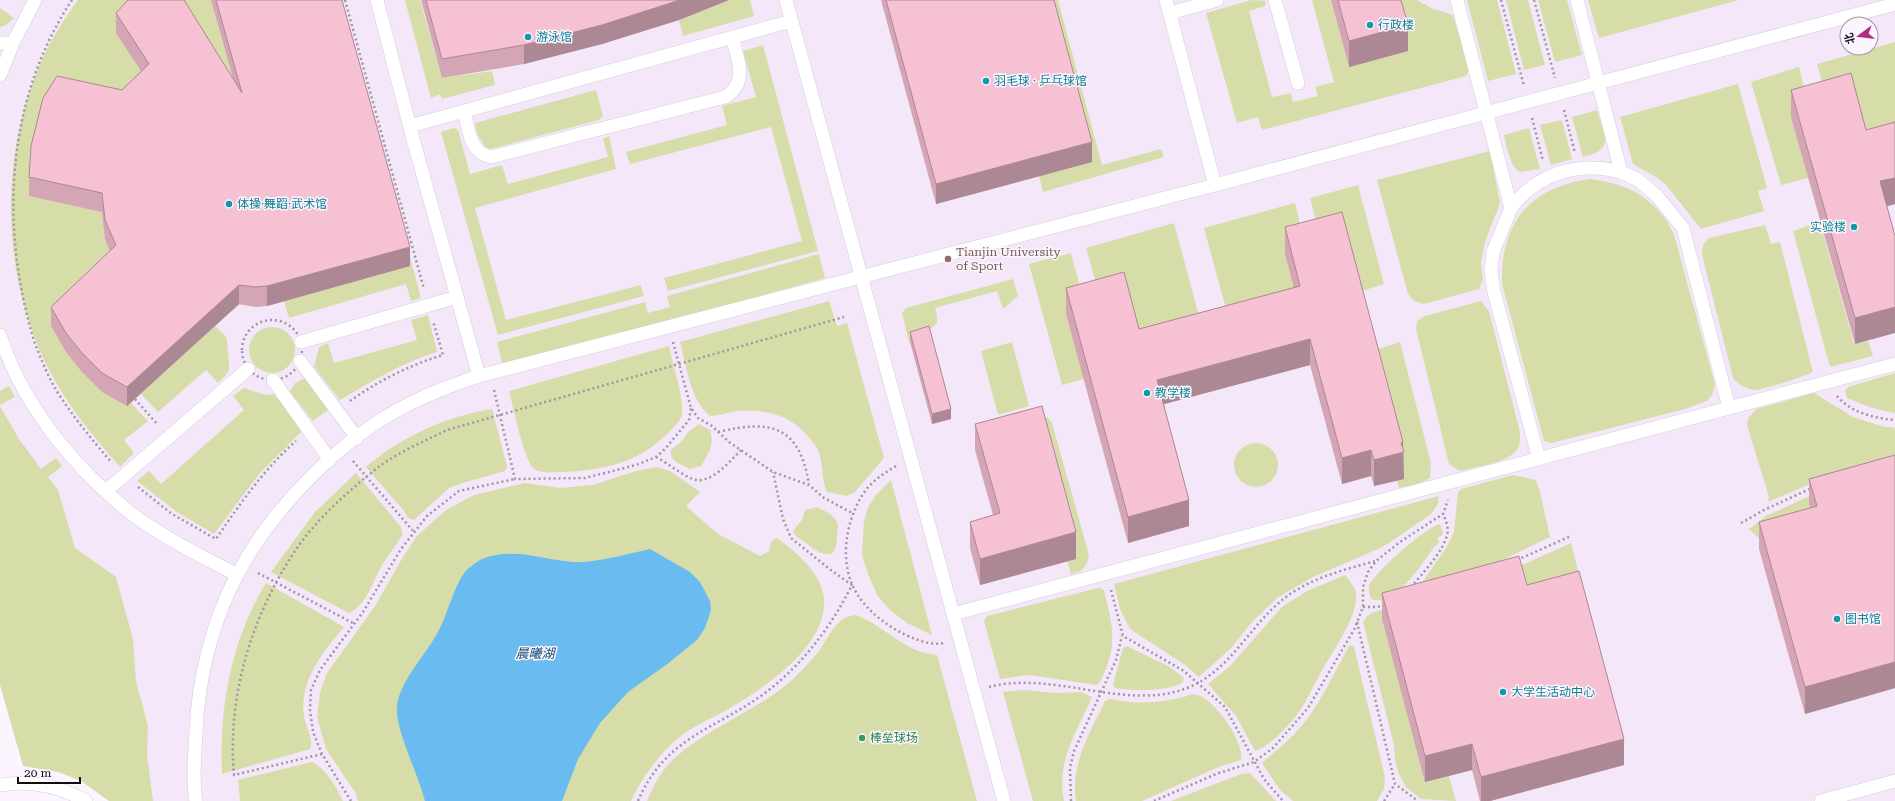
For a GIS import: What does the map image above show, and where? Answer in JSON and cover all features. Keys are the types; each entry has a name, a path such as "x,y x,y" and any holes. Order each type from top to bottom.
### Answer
{"lane":[{"path":"0,75 6,43 35,0"},
{"path":"377,0 410,126 458,297 485,375"},
{"path":"786,0 1004,801"},
{"path":"1216,185 1168,6 1217,0"},
{"path":"1275,0 1298,83"},
{"path":"1457,0 1511,208"},
{"path":"1577,0 1621,172"},
{"path":"196,801 194,765 197,704 212,640 223,605 240,570 251,550 293,496 342,449 382,419 408,404 454,384 485,375 1216,185 1599,83 1877,4 1895,4"},
{"path":"410,126 791,21"},
{"path":"464,111 472,142 476,150 482,156 491,158 725,97 732,93 739,83 740,69 732,37"},
{"path":"1538,459 1494,292 1491,272 1494,252 1511,208 1520,196 1534,185 1553,175 1579,167 1606,168 1621,172 1638,180 1658,196 1683,228 1729,408"},
{"path":"301,342 458,297"},
{"path":"0,335 16,375 32,404 58,440 106,491 132,514 158,532 240,570"},
{"path":"300,361 357,438"},
{"path":"954,614 1895,364"},
{"path":"106,491 248,369"},
{"path":"273,380 330,460"},
{"path":"1821,801 1895,780"},
{"path":"0,785 14,783 48,785 67,791 86,801"}],"path":[{"path":"16,130 32,77 47,41 72,0"},
{"path":"336,410 367,389 394,374 442,355 344,0"},
{"path":"17,288 32,337 44,365 58,392 90,437 124,475 172,514 216,539 265,473 288,448 309,430"},
{"path":"322,754 234,776 232,758 233,716 252,635 259,616 277,583 295,551 306,536 366,477 413,446 447,430 844,317"},
{"path":"267,320 284,322 297,333 301,342 302,352 300,361 295,370 288,376 273,380 260,378 248,369 242,358 243,341 252,327 259,322 267,320"},
{"path":"669,327 691,408 698,418 773,472 809,485 824,498 854,514"},
{"path":"485,375 500,414 515,479"},
{"path":"1825,382 1840,399 1852,409 1864,414 1895,420"},
{"path":"135,400 169,437"},
{"path":"351,801 322,754 313,732 310,710 311,690 320,670 353,622 363,612 386,571 427,516 459,491 515,479 585,478 619,471 656,457 682,431 689,420 691,408"},
{"path":"718,432 752,426 768,426 782,431 800,452 805,464 809,485"},
{"path":"342,449 414,532"},
{"path":"656,457 694,480 705,478 720,471 741,450"},
{"path":"912,461 897,465 881,475 869,486 858,502 847,542 846,562 852,584 875,616 908,636 925,642 941,644 960,640"},
{"path":"773,472 783,520 791,538 832,571 852,584"},
{"path":"1154,801 1216,774 1254,762 1273,748 1308,708 1323,686 1357,621 1363,606 1363,587 1368,572 1376,561 1400,542 1443,514 1449,497 1448,482"},
{"path":"1741,523 1764,510 1815,487"},
{"path":"1413,592 1408,590 1441,548 1447,535 1447,526 1443,514"},
{"path":"1512,562 1571,536"},
{"path":"974,691 1007,683 1023,682 1073,686 1117,694 1167,694 1198,683 1211,675 1227,660 1258,624 1286,597 1308,585 1352,568 1376,561"},
{"path":"240,570 277,583 353,622"},
{"path":"1071,801 1070,768 1074,751 1116,660 1122,636 1106,574"},
{"path":"638,801 649,779 671,752 684,742 766,692 800,663 842,605 852,584"},
{"path":"1363,606 1376,607 1388,604"},
{"path":"1357,621 1395,784 1418,801"},
{"path":"1122,636 1167,660 1184,671 1224,707 1264,778 1283,801"},
{"path":"1384,801 1395,784"}],"shaded area":[{"name":"Tianjin University of Sport","path":"0,0 1895,0 1895,801 133,801 0,470"}],"green space":[{"name":"体操·舞蹈·武术馆","path":"78,0 341,0 421,298 411,301 406,284 289,318 284,301 267,306 239,305 215,326 227,338 229,370 225,376 218,383 206,370 158,412 141,394 131,403 148,421 124,440 134,453 120,467 89,431 70,405 46,364 31,327 20,289 13,250 11,211 13,171 19,132 29,94 43,57 59,27"},
{"path":"405,0 420,0 442,78 492,71 495,85 442,99 440,94 431,98"},
{"path":"729,0 750,0 754,16 683,36 679,20"},
{"path":"1049,0 1058,0 1102,165 1161,149 1164,157 1043,192 1039,176"},
{"path":"1251,0 1266,1 1265,6 1249,11 1272,97 1291,93 1293,102 1318,96 1315,87 1334,82 1312,0 1331,0 1349,67 1395,0 1417,0 1431,8 1453,15 1469,71 1466,76 1262,130 1258,117 1237,123 1206,13"},
{"path":"1467,0 1497,0 1516,74 1488,81"},
{"path":"1506,0 1528,0 1545,65 1524,70"},
{"path":"1538,0 1567,0 1582,55 1555,62"},
{"path":"1588,0 1739,0 1599,38"},
{"path":"0,8 14,18 6,25 0,27"},
{"path":"1895,42 1895,149 1829,106 1817,64 1845,56 1879,56 1879,47"},
{"path":"763,45 818,251 668,291 664,278 802,241 771,127 630,164 626,152 727,125 722,106 756,97 743,51"},
{"path":"1799,67 1810,111 1808,178 1781,185 1751,82"},
{"path":"1738,84 1767,188 1758,191 1764,211 1701,229 1666,185 1656,177 1633,164 1620,117"},
{"path":"596,90 603,116 599,120 490,149 485,147 477,133 475,123"},
{"path":"1597,110 1604,135 1604,146 1593,154 1583,157 1572,117"},
{"path":"1562,120 1572,159 1551,165 1540,125"},
{"path":"454,128 458,130 470,174 502,165 508,184 608,157 603,139 609,136 616,169 475,208 506,320 641,285 644,296 498,335 441,132"},
{"path":"1529,128 1540,169 1520,172 1513,165 1507,150 1504,135"},
{"path":"1490,151 1500,203 1485,242 1481,263 1483,279 1479,289 1424,304 1414,301 1408,294 1377,180"},
{"path":"1590,179 1611,183 1630,190 1648,201 1665,218 1675,238 1715,385 1712,395 1707,401 1685,409 1552,443 1544,441 1502,284 1503,263 1506,243 1522,212 1535,200 1550,190 1569,183"},
{"path":"1358,185 1384,284 1356,293 1322,244 1310,198"},
{"path":"1295,203 1306,248 1300,312 1232,331 1204,228"},
{"path":"1820,222 1854,344 1868,341 1873,356 1830,367 1793,231"},
{"path":"1174,223 1205,338 1139,356 1102,304 1086,248"},
{"path":"1765,225 1771,244 1780,242 1813,372 1774,386 1754,390 1742,386 1733,378 1702,252 1704,243 1709,238"},
{"path":"1071,253 1086,309 1066,314 1084,379 1062,385 1029,264"},
{"path":"819,254 825,278 503,366 497,342 645,302 648,313 670,307 667,296"},
{"path":"1013,279 1018,296 1003,309 997,291 935,308 937,323 931,329 929,336 909,342 902,313 906,308"},
{"path":"829,301 837,326 847,323 884,458 855,492 846,496 827,492 818,450 805,433 791,421 774,414 756,411 737,411 710,416 698,402 687,372 680,342"},
{"path":"1481,301 1489,311 1519,428 1520,444 1515,452 1504,459 1459,471 1449,464 1416,329 1417,321 1425,316"},
{"path":"428,315 437,352 412,361 340,400 314,367 319,347 328,343 334,363 417,340 411,320"},
{"path":"272,327 285,331 291,337 295,350 291,363 285,369 272,373 259,369 253,363 249,350 253,337 259,331"},
{"path":"1012,342 1029,406 998,415 981,351"},
{"path":"1400,342 1431,463 1430,478 1418,484 1399,488 1397,480 1404,479 1372,351"},
{"path":"669,346 682,401 682,415 680,420 667,434 644,452 618,464 590,470 576,471 540,472 534,469 526,456 509,391"},
{"path":"1895,373 1895,413 1872,408 1847,398 1845,391 1848,387"},
{"path":"305,378 329,409 313,421 290,392 295,383"},
{"path":"9,386 15,397 0,405 0,391"},
{"path":"244,388 266,395 275,394 303,430 260,473 214,534 177,512 137,481 149,471 161,484 244,410 233,396"},
{"path":"1814,393 1853,417 1881,426 1895,428 1895,455 1810,484 1768,502 1769,497 1747,425 1748,419 1756,409"},
{"path":"0,406 19,439 41,469 56,458 62,466 48,477 58,490 75,548 116,577 133,639 136,681 148,726 147,754 153,801 109,801 81,781 58,772 23,766 0,685"},
{"path":"492,409 507,466 505,471 449,488 414,520 408,518 404,511 366,467 394,446 425,429 458,417"},
{"path":"1042,417 1048,418 1052,423 1089,555 1085,566 1078,572 1071,574 1067,561 1076,558"},
{"path":"699,424 710,430 712,440 708,453 701,466 690,469 674,460 671,450 682,441 688,432"},
{"path":"1252,443 1260,443 1272,449 1278,461 1278,469 1272,481 1260,487 1252,487 1240,481 1234,469 1234,461 1240,449"},
{"path":"657,467 670,471 700,492 686,506 718,534 760,556 769,551 771,542 777,538 807,564 818,580 824,599 822,617 815,634 803,651 772,680 755,693 694,727 678,738 664,752 640,783 631,801 358,801 355,792 326,749 317,717 320,693 327,673 375,606 403,557 417,536 446,510 474,495 525,483 561,488 593,485 636,471"},
{"path":"356,473 401,527 403,534 382,565 369,592 361,604 349,613 271,572 315,512"},
{"path":"1513,475 1536,480 1550,537 1482,570 1421,584 1446,548 1454,532 1458,493 1461,489"},
{"path":"891,480 932,635 907,623 890,610 877,595 862,555 864,521 868,507 876,495"},
{"path":"1812,495 1817,533 1762,541 1749,529 1766,516"},
{"path":"1439,496 1438,504 1431,514 1389,543 1313,577 1277,598 1252,622 1231,648 1199,677 1185,665 1130,629 1120,609 1114,584"},
{"path":"817,507 836,519 838,524 836,545 831,554 822,553 816,550 797,537 793,531 802,520 805,510"},
{"path":"1440,524 1443,534 1438,538 1439,543 1434,547 1407,583 1389,597 1380,600 1371,599 1369,587 1379,572 1412,542 1433,527"},
{"path":"1571,543 1588,609 1425,782 1449,776 1456,801 1421,799 1406,787 1399,774 1395,760 1394,745 1363,622 1367,616 1374,612 1480,584"},
{"path":"1345,575 1356,593 1356,603 1348,625 1306,701 1296,716 1272,741 1255,751 1236,716 1208,684 1230,666 1282,607 1307,591"},
{"path":"266,583 344,627 320,657 305,691 303,704 304,717 311,741 310,749 222,774 223,724 225,700 230,675 244,628"},
{"path":"1102,588 1104,591 1111,620 1112,646 1102,679 1097,685 1029,675 1000,679 984,621 987,616"},
{"path":"856,615 915,649 937,655 977,801 647,801 659,777 673,760 704,736 760,704 777,692 792,680 812,659 838,623 849,616"},
{"path":"1352,645 1354,647 1385,777 1384,789 1377,801 1293,801 1280,790 1262,763 1290,739 1306,720 1326,690 1349,646"},
{"path":"1127,646 1170,667 1184,678 1183,682 1169,688 1150,690 1115,688 1113,684 1123,648"},
{"path":"1024,690 1057,693 1081,692 1092,697 1074,735 1065,759 1062,786 1064,801 1033,801 1003,692"},
{"path":"1193,694 1200,696 1213,705 1225,719 1239,745 1241,760 1221,766 1142,801 1076,801 1076,774 1079,762 1088,737 1105,701 1110,699 1130,702 1152,702"},
{"path":"312,762 322,769 334,784 343,801 240,801 238,780"},
{"path":"1250,773 1276,801 1171,801 1241,774"}],"water":[{"name":"晨曦湖","path":"650,549 690,572 700,582 710,601 711,610 705,628 697,640 666,665 628,692 600,723 578,759 562,801 425,801 399,726 397,706 399,696 408,677 439,630 454,592 466,570 482,559 495,555 521,554 572,562 584,562"}],"building":[{"name":"体操·舞蹈·武术馆","path":"128,0 184,0 242,93 216,0 342,0 410,247 267,286 255,287 239,285 127,387 102,373 82,353 66,333 51,307 116,245 105,220 102,193 29,177 31,146 43,98 57,76 122,90 149,64 116,13"},
{"name":"游泳馆","path":"426,0 680,0 602,25 524,45 442,59"},
{"name":"羽毛球 · 乒乓球馆","path":"886,0 1054,0 1092,142 936,184"},
{"path":"1338,0 1401,0 1408,25 1349,41"},
{"name":"实验楼","path":"1851,73 1866,130 1895,122 1895,178 1880,181 1895,236 1895,307 1855,318 1791,90"},
{"name":"教学楼","path":"1342,212 1403,442 1401,443 1404,452 1374,460 1371,450 1342,458 1310,339 1157,380 1189,500 1128,517 1066,288 1124,272 1139,329 1300,286 1285,227"},
{"path":"929,326 951,409 932,414 910,332"},
{"path":"1042,406 1076,532 980,559 970,522 1000,513 975,424"},
{"name":"图书馆","path":"1895,455 1895,662 1805,687 1759,522 1817,506 1809,479"},
{"name":"大学生活动中心","path":"1519,556 1527,585 1579,571 1624,739 1481,777 1472,744 1425,756 1382,593"}],"place":[{"name":"行政楼","path":"1370,25"},
{"name":"游泳馆","path":"528,37"},
{"name":"羽毛球 · 乒乓球馆","path":"986,81"},
{"name":"体操·舞蹈·武术馆","path":"229,204"},
{"name":"实验楼","path":"1854,227"},
{"name":"Tianjin University of Sport","path":"948,259"},
{"name":"教学楼","path":"1147,393"},
{"name":"图书馆","path":"1837,619"},
{"name":"大学生活动中心","path":"1503,692"},
{"name":"棒垒球场","path":"862,738"}]}
